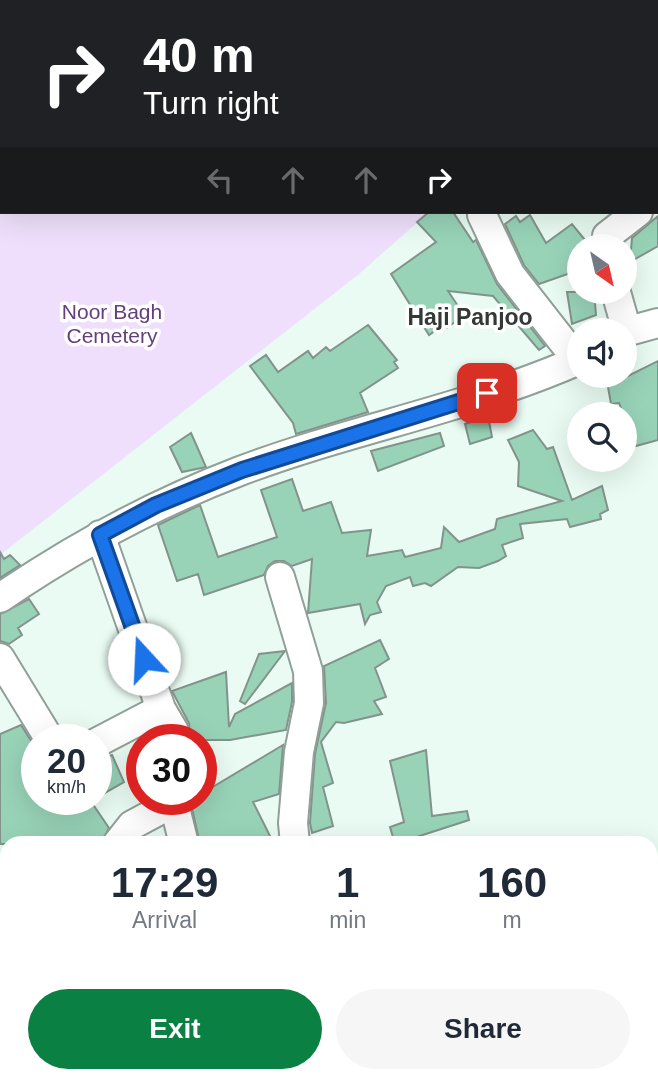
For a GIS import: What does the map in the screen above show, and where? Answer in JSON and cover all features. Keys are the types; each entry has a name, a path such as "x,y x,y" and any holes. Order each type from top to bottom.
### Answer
{"street":[{"path":"610,234 635,214"},
{"path":"482,215 510,274 567,346"},
{"path":"637,329 658,323"},
{"path":"0,598 67,553 156,505 242,470 465,401 567,364"},
{"path":"100,535 161,709 170,724"},
{"path":"280,577 307,671 309,703 299,752 294,836"},
{"path":"0,658 9,690 37,724"},
{"path":"112,735 161,709"},
{"path":"123,836 132,825 149,815"},
{"path":"177,815 182,836"}],"green space":[{"name":"Noor Bagh Cemetery","path":"0,214 427,214 359,274 0,555"}],"building":[{"path":"427,214 454,214 473,242 476,240 497,284 545,346 539,350 493,296 448,291 464,315 447,328 444,325 429,335 391,274 436,242 417,222"},
{"path":"530,215 546,243 572,224 580,234 567,234 567,274 539,284 524,265 505,224 516,216 520,222"},
{"path":"658,216 658,246 637,258 637,234"},
{"path":"569,304 595,304 596,315 571,318"},
{"path":"368,325 397,360 394,362 398,368 360,393 368,412 296,434 293,423 250,366 266,355 278,372 308,351 313,358 326,347 330,351"},
{"path":"658,361 658,440 637,446 637,402 611,402 608,388 637,388 637,372"},
{"path":"488,416 492,437 470,444 465,424"},
{"path":"533,430 547,449 553,447 572,500 602,486 608,510 600,514 601,519 570,527 567,519 520,524 523,538 502,545 506,556 498,561 479,568 458,567 431,586 425,583 413,586 410,577 386,586 377,602 381,612 370,615 365,624 360,604 308,613 312,559 292,566 284,561 275,561 268,566 264,575 204,595 198,574 177,581 158,525 200,505 218,557 277,537 261,490 292,479 303,511 331,502 342,533 371,530 367,556 402,550 405,557 441,548 444,527 459,542 495,529 497,519 562,501 518,486 519,462 508,440"},
{"path":"191,433 206,467 182,472 170,447"},
{"path":"440,433 444,446 378,471 371,451"},
{"path":"0,552 4,559 10,555 20,565 0,578"},
{"path":"29,599 39,614 18,628 22,635 9,644 0,641 0,614"},
{"path":"380,640 389,659 375,668 386,697 374,701 382,714 344,723 336,722 321,742 333,783 323,787 333,826 312,833 310,823 315,754 326,703 324,666"},
{"path":"285,651 245,704 240,701 259,654"},
{"path":"226,672 229,727 235,714 292,683 292,702 286,730 217,740 217,724 189,724 172,691"},
{"path":"21,725 21,815 100,815 109,828 105,836 0,836 0,734"},
{"path":"283,745 279,794 253,802 270,836 198,836 193,815 217,815 217,784"},
{"path":"426,750 432,816 467,811 469,820 420,836 393,836 390,827 404,822 390,761"},
{"path":"112,755 124,782 112,789"}],"district":[{"name":"Haji Panjoo","path":"470,317"}],"route":[{"path":"144,659 100,535 156,505 242,470 487,393"}]}
